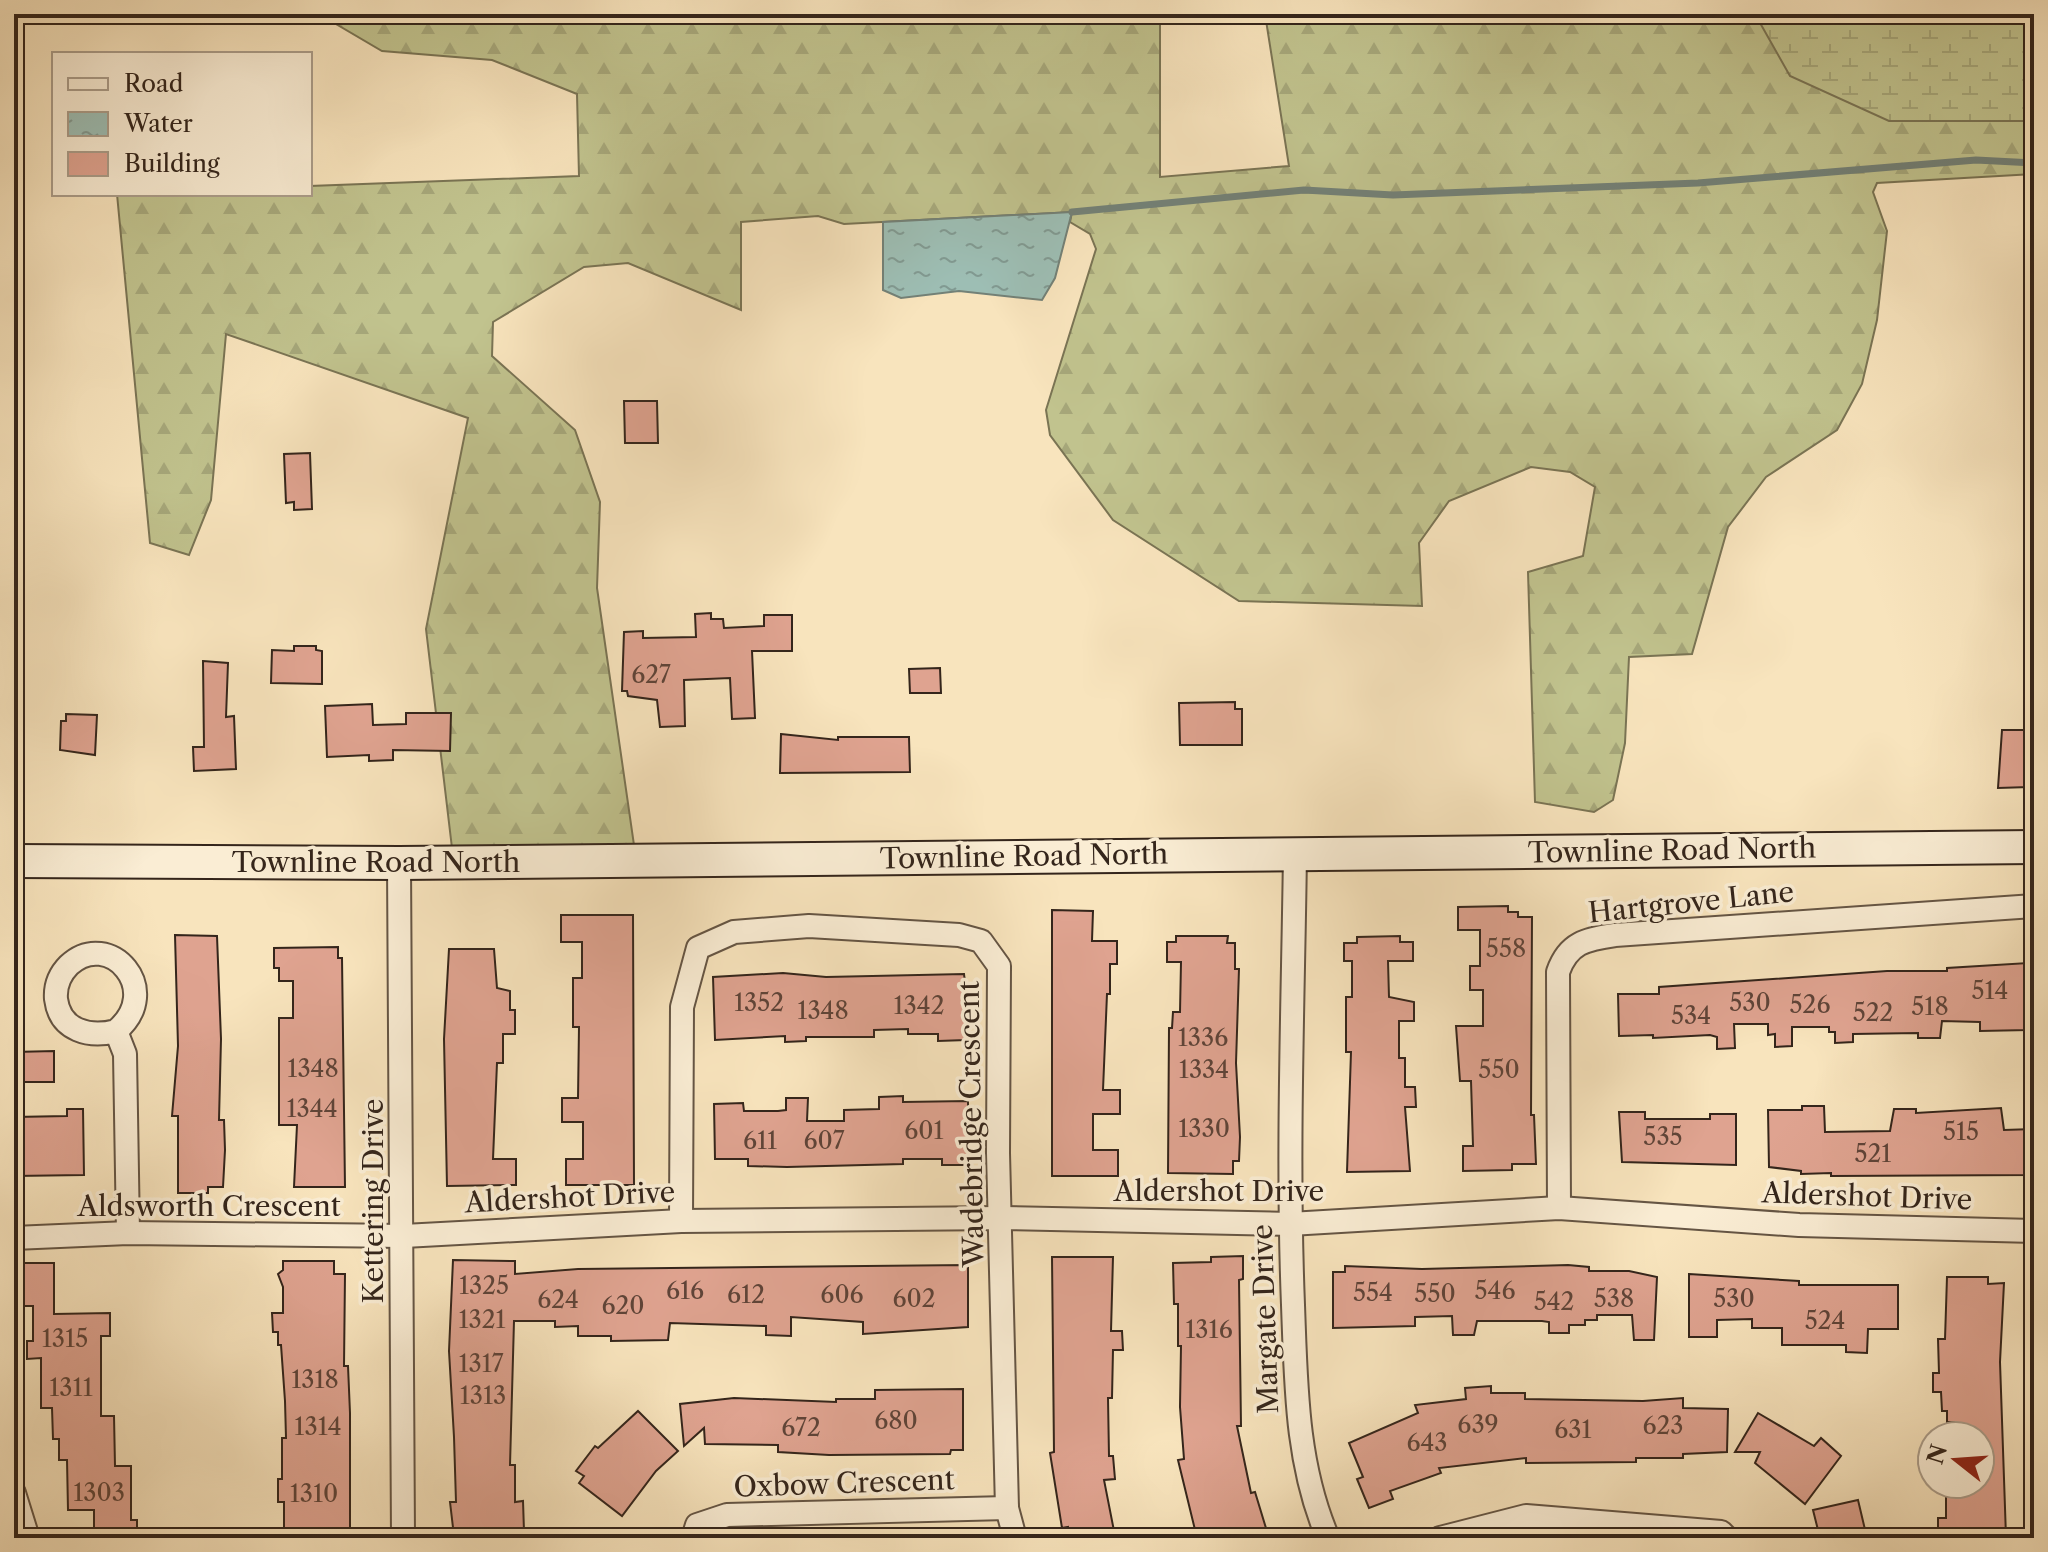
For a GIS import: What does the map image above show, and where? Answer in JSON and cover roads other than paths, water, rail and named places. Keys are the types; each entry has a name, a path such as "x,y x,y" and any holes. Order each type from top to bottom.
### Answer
{"main road":[{"name":"Townline Road North","path":"14,861 399,863 2034,847"}],"street":[{"name":"Margate Drive","path":"1295,853 1290,1224 1298,1417 1315,1508 1328,1538"},
{"name":"Kettering Drive","path":"399,863 404,1236 403,1538"},
{"name":"Hartgrove Lane","path":"1559,1208 1558,972 1563,957 1573,945 1615,935 2034,906"},
{"name":"Wadebridge Crescent","path":"681,1221 682,1007 698,948 734,932 809,926 959,935 981,941 999,966 998,1153 1007,1508 1015,1538"},
{"path":"116,1031 125,1054 128,1233"},
{"name":"Aldershot Drive","path":"404,1236 681,1221 1001,1218 1290,1224 1559,1208 1799,1225 2034,1231"},
{"name":"Aldsworth Crescent","path":"14,1238 128,1233 404,1236"},
{"path":"14,1493 28,1538"},
{"name":"Oxbow Crescent","path":"693,1538 697,1525 727,1515 1007,1508"},
{"path":"1440,1538 1526,1516 1721,1532 1727,1538"}],"water":[{"path":"1072,212 1055,278 1042,300 959,291 901,298 883,290 883,222"}],"waterway":[{"path":"1072,212 1304,190 1393,195 1698,183 1976,160 2034,163"}]}
